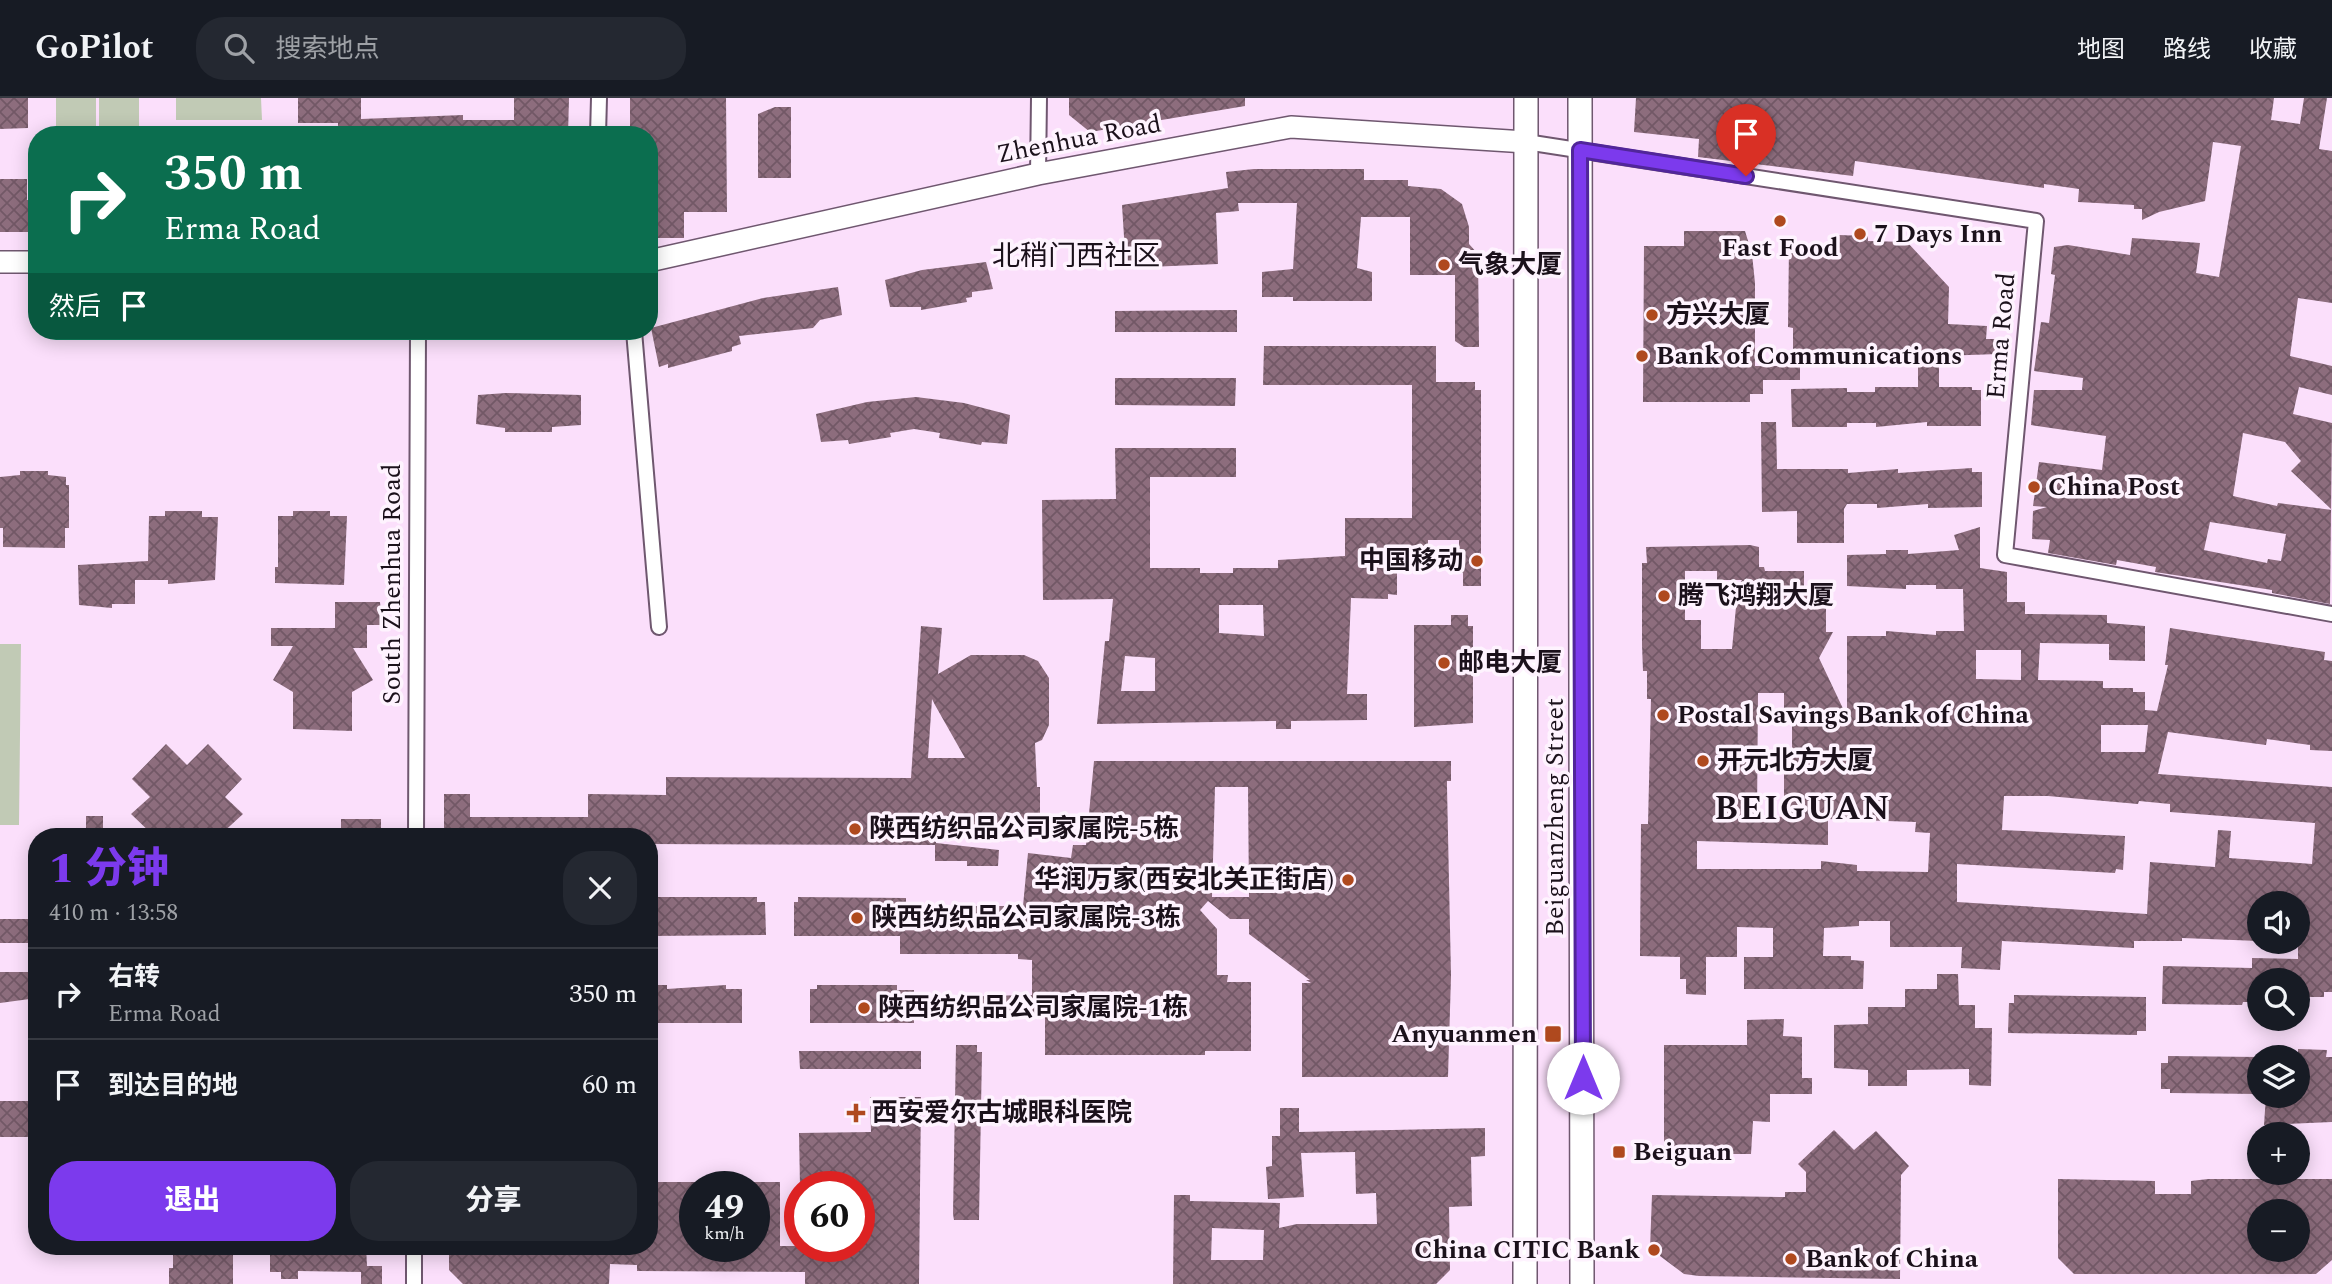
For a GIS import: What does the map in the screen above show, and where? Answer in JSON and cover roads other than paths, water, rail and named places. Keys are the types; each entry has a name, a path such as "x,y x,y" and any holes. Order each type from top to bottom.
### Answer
{"main road":[{"name":"Beiguanzheng Street","path":"1525,1284 1526,98"},
{"name":"Beiguanzheng Street","path":"1580,98 1582,1284"}],"street":[{"path":"598,98 598,126"},
{"path":"1038,174 1039,98"},
{"name":"Zhenhua Road","path":"658,259 1038,174 1291,127 1526,142"},
{"name":"Erma Road","path":"1526,142 2036,221 2005,555 2332,614"},
{"path":"0,262 28,262"},
{"name":"South Zhenhua Road","path":"416,828 418,340"},
{"path":"635,340 659,627"},
{"path":"414,1255 414,1284"}],"place":[{"name":"Fast Food","path":"1780,221"},
{"name":"7 Days Inn","path":"1860,234"},
{"name":"气象大厦","path":"1444,265"},
{"name":"方兴大厦","path":"1652,315"},
{"name":"Bank of Communications","path":"1642,356"},
{"name":"China Post","path":"2034,487"},
{"name":"中国移动","path":"1477,561"},
{"name":"腾飞鸿翔大厦","path":"1664,596"},
{"name":"邮电大厦","path":"1444,663"},
{"name":"Postal Savings Bank of China","path":"1663,715"},
{"name":"开元北方大厦","path":"1703,761"},
{"name":"陕西纺织品公司家属院-5栋","path":"855,829"},
{"name":"华润万家(西安北关正街店)","path":"1348,880"},
{"name":"陕西纺织品公司家属院-3栋","path":"857,918"},
{"name":"陕西纺织品公司家属院-1栋","path":"864,1008"},
{"name":"Anyuanmen","path":"1553,1034"},
{"name":"西安爱尔古城眼科医院","path":"856,1113"},
{"name":"Beiguan","path":"1619,1152"},
{"name":"China CITIC Bank","path":"1654,1250"},
{"name":"Bank of China","path":"1791,1259"}],"district":[{"name":"北稍门西社区","path":"1076,256"},
{"name":"BEIGUAN","path":"1803,809"}]}
